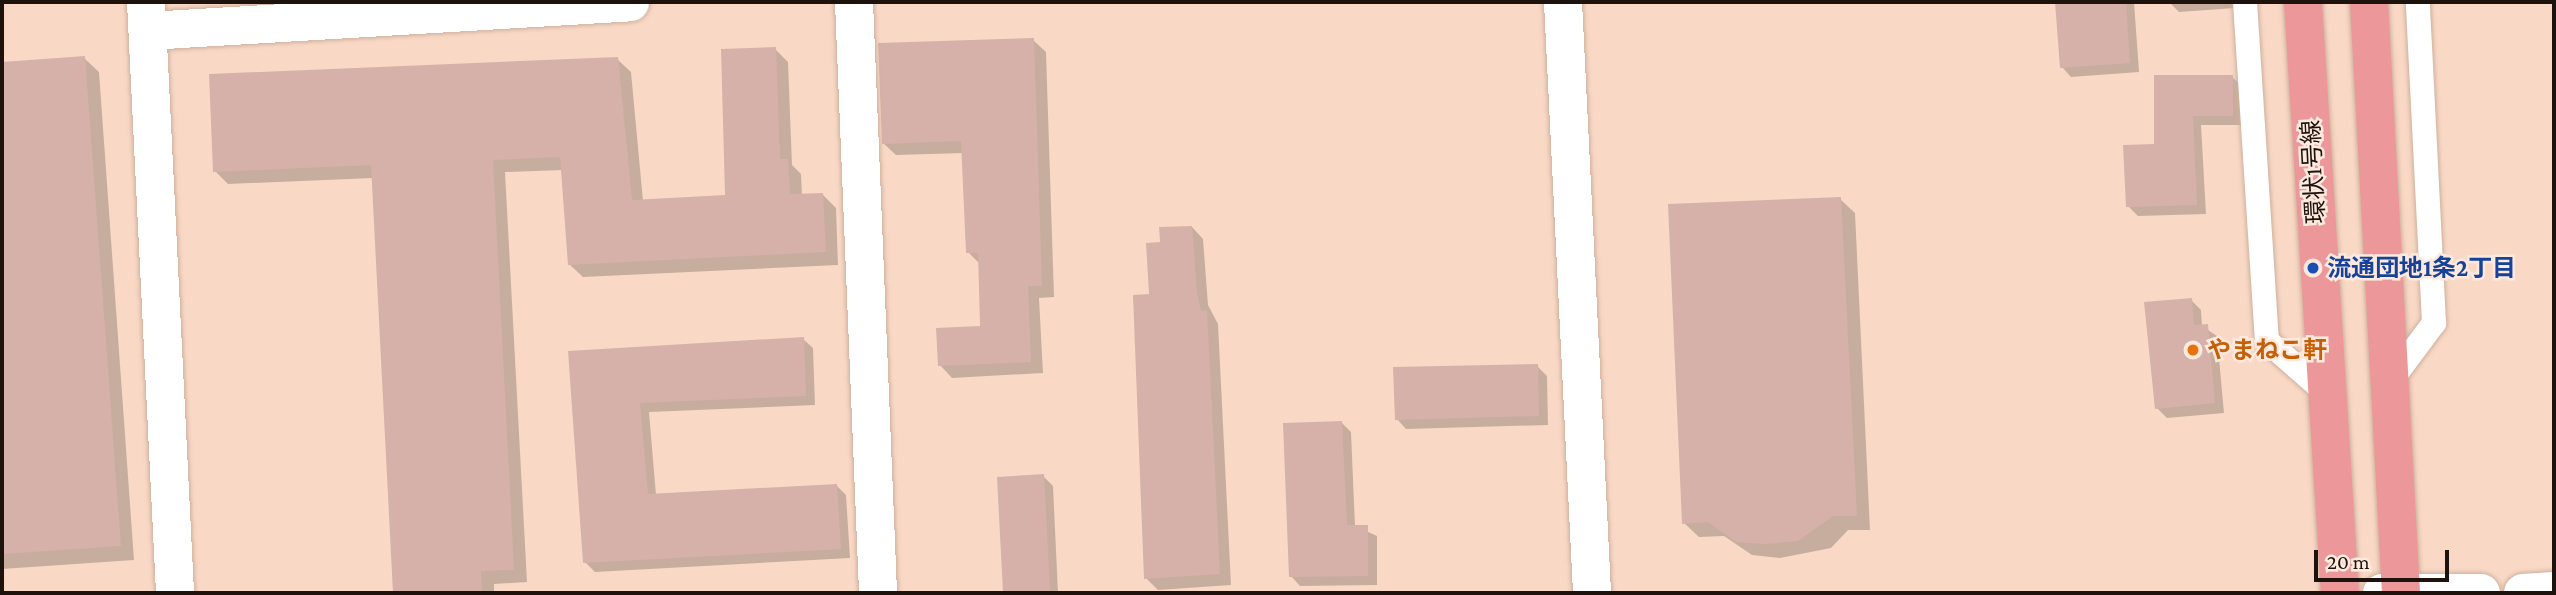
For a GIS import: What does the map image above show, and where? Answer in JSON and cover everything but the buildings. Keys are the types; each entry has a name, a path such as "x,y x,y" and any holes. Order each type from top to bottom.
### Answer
{"main road":[{"name":"環状1号線","path":"2303,2 2325,392 2340,593"},
{"path":"2369,2 2390,382 2394,593"}],"street":[{"path":"175,593 147,16 631,2"},
{"path":"854,2 878,593"},
{"path":"1563,2 1592,593"},
{"path":"2523,593 2554,591"},
{"path":"2394,593 2481,593"}],"lane":[{"path":"2245,2 2267,341 2325,392"},
{"path":"2390,382 2434,323 2418,2"}],"place":[{"name":"流通団地1条2丁目","path":"2313,268"},
{"name":"やまねこ軒","path":"2193,350"}]}
